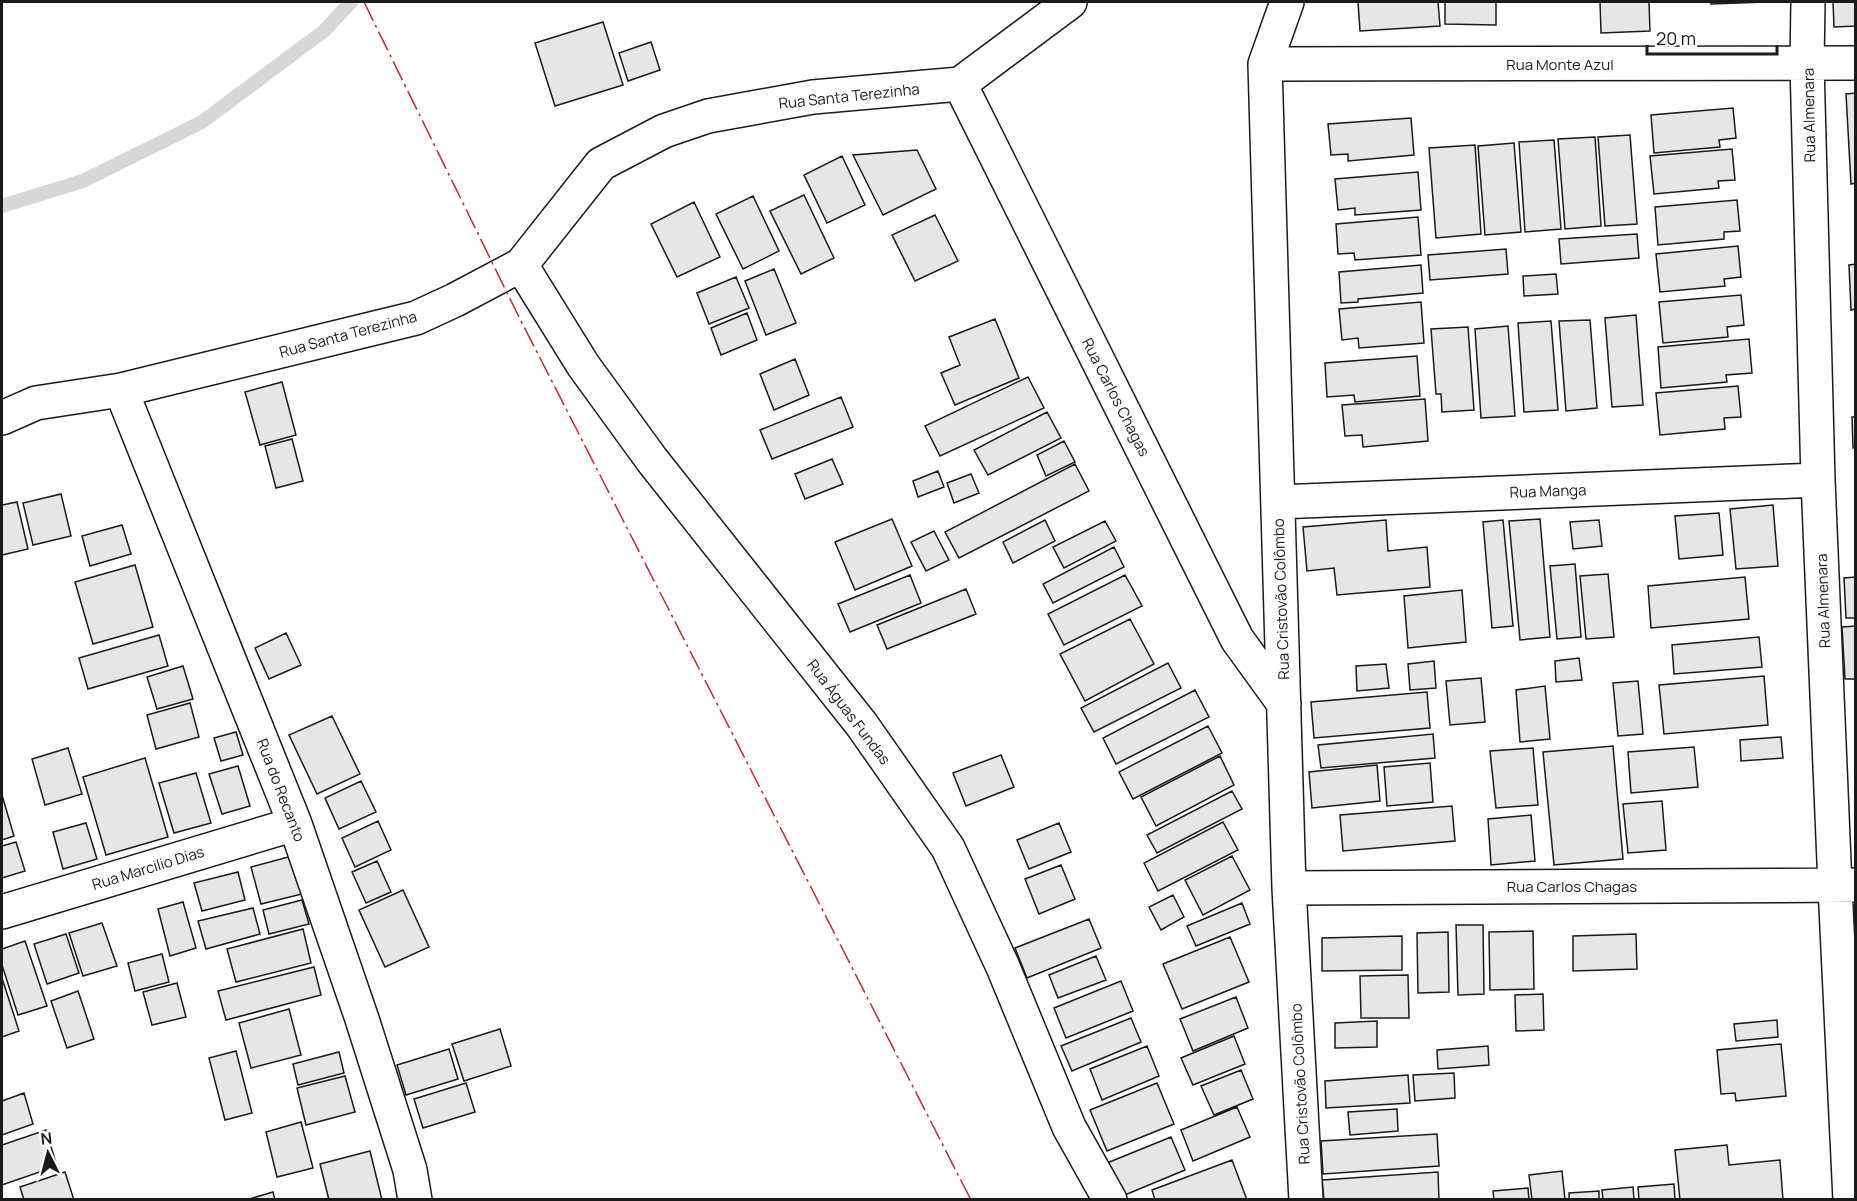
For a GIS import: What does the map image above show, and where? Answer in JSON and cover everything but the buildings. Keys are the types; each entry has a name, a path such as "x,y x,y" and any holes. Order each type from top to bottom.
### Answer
{"street":[{"path":"960,84 1070,2"},
{"name":"Rua Cristovão Colômbo","path":"1287,2 1265,64 1289,888 1306,1200"},
{"name":"Rua Almenara","path":"1808,2 1807,64 1818,480 1845,886 1851,1200"},
{"name":"Rua Monte Azul","path":"1265,64 1856,63"},
{"name":"Rua Santa Terezinha","path":"2,418 36,403 122,390 416,318 521,265 601,164 664,131 708,116 813,97 960,84"},
{"name":"Rua Carlos Chagas","path":"960,84 1237,639 1284,704"},
{"name":"Rua Águas Fundas","path":"521,265 583,365 652,460 862,725 948,848 1003,967 1069,1127 1110,1200"},
{"name":"Rua do Recanto","path":"122,390 295,824 410,1170 415,1200"},
{"name":"Rua Manga","path":"1278,502 1818,480"},
{"name":"Rua Marcilio Dias","path":"2,912 295,824"},
{"name":"Rua Carlos Chagas","path":"1289,888 1845,886"}],"waterway":[{"path":"2,206 83,181 202,122 324,31 351,2"}],"power":[{"path":"364,2 517,313 971,1200"}]}
